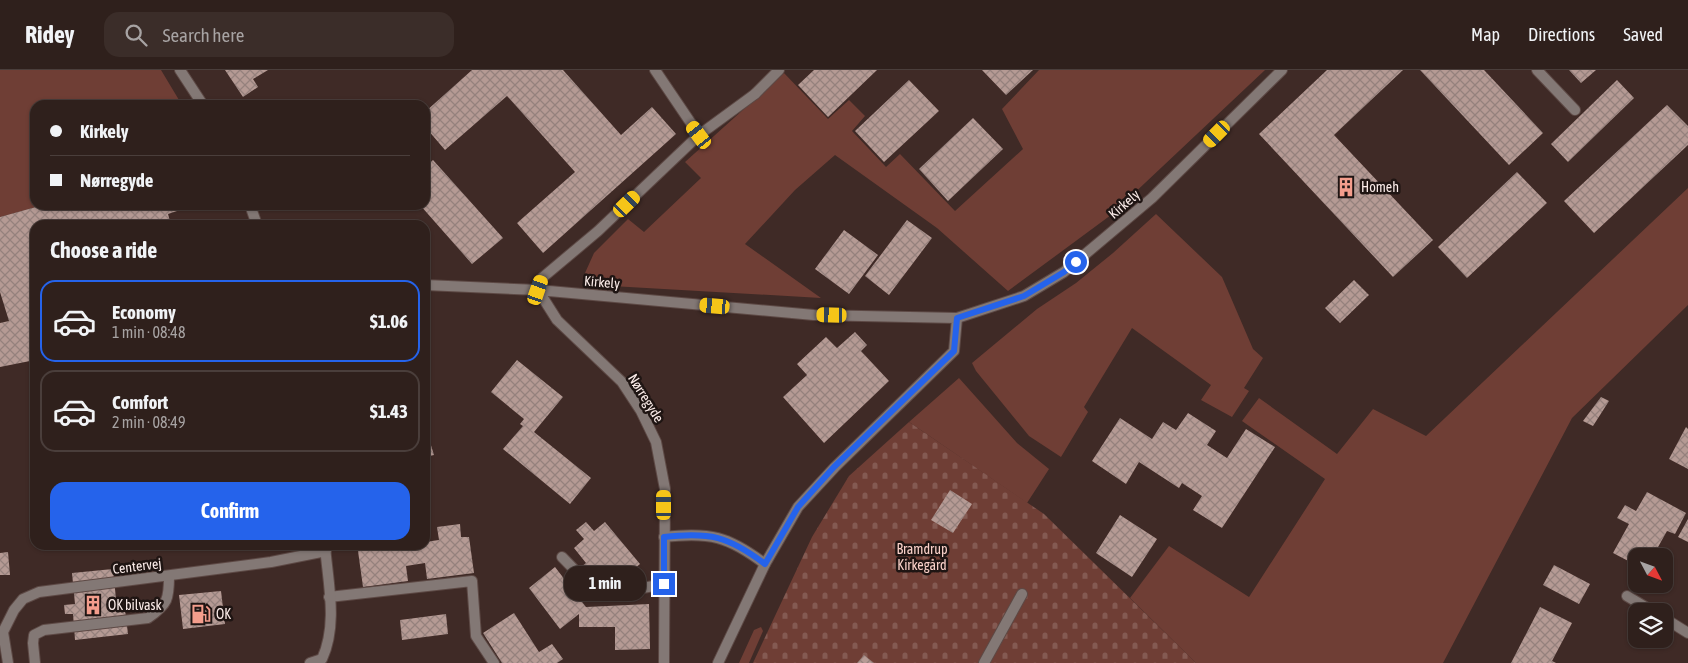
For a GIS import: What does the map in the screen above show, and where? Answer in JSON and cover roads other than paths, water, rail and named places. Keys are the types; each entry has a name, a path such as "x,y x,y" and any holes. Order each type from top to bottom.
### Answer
{"street":[{"path":"180,70 200,100"},
{"path":"655,70 699,135"},
{"path":"430,285 538,290 542,278 598,231 699,135 755,94 779,70"},
{"name":"Kirkely","path":"538,290 814,315 957,318 1024,296 1064,272 1152,198 1282,70"},
{"path":"1537,70 1576,110"},
{"name":"Nørregyde","path":"538,290 557,320 622,382 641,411 656,442 665,489 664,663"},
{"path":"718,663 765,564 798,507 834,467 954,351 957,318"},
{"path":"664,537 692,534 718,538 744,548 765,564"},
{"name":"Centervej","path":"8,663 3,632 14,610 23,599 39,592 271,562 317,550"},
{"name":"Centervej","path":"310,663 322,658 326,650 331,620 325,550"},
{"path":"562,557 600,596 664,584"},
{"path":"35,663 34,636 44,630 148,618 162,608 169,592 169,576"},
{"path":"330,598 472,581 476,636 494,663"},
{"path":"984,663 1022,594"},
{"path":"1628,596 1639,603"},
{"path":"1673,624 1688,633"}],"place":[{"name":"Homeh","path":"1346,187"},
{"name":"OK bilvask","path":"93,605"},
{"name":"OK","path":"201,614"}],"park label":[{"name":"Bramdrup Kirkegård","path":"922,558"}]}
